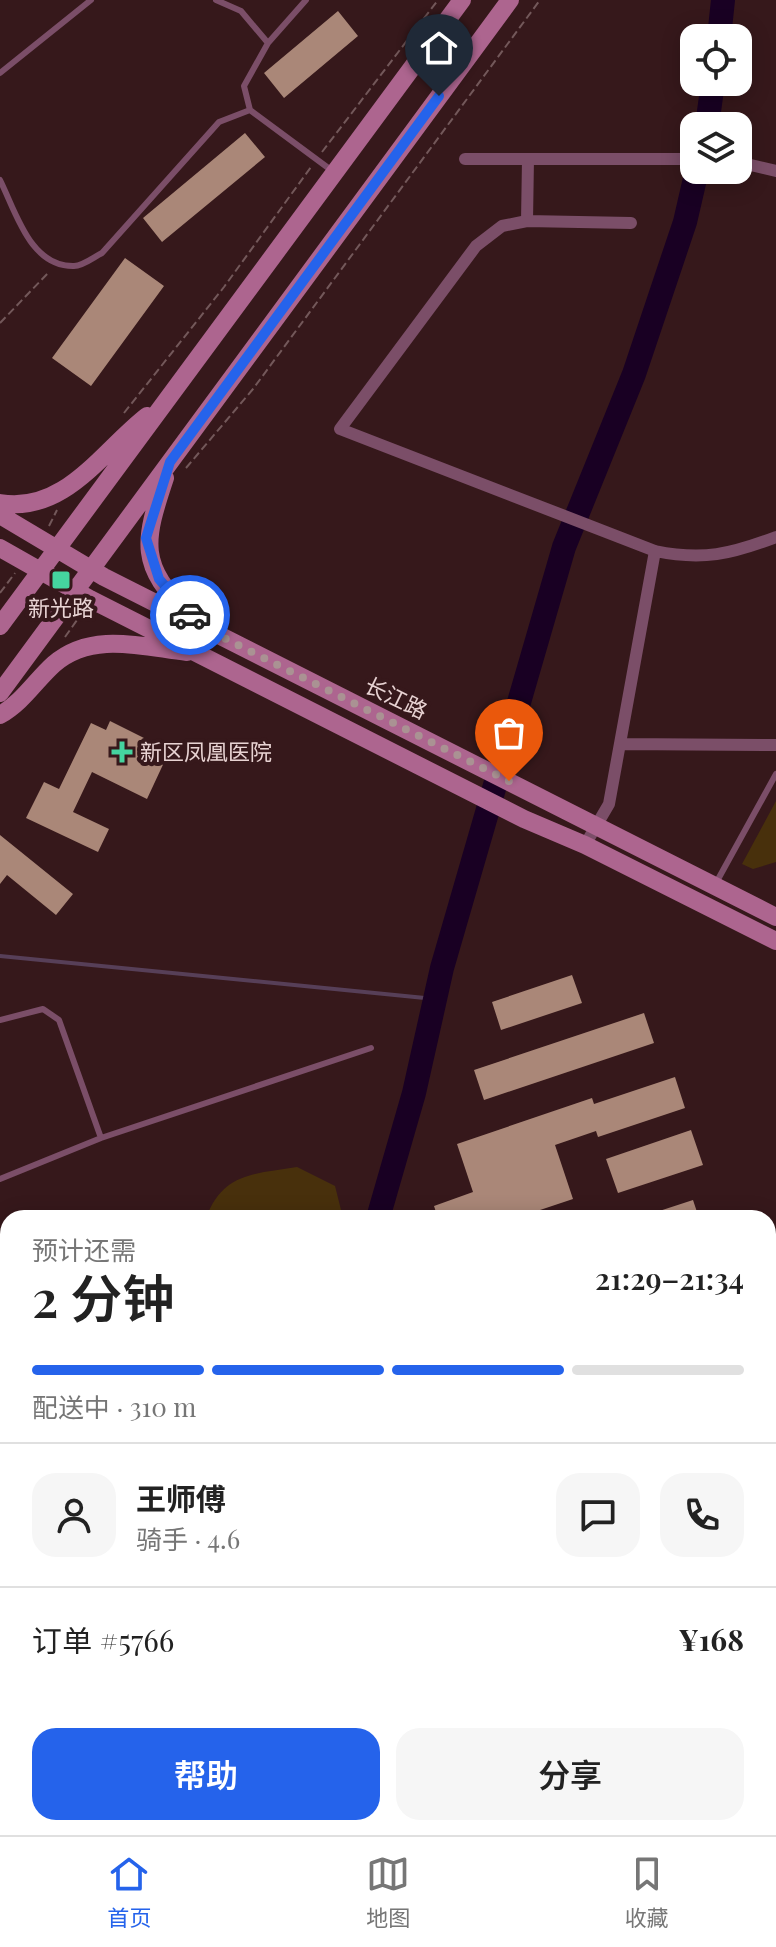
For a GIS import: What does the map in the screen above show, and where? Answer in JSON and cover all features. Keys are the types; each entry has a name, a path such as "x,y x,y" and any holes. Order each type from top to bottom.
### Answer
{"main road":[{"path":"0,626 41,572 50,545 165,402 462,0"},
{"path":"0,693 83,595 91,570 177,466 510,0"},
{"path":"0,503 28,503 68,489 116,440 165,402"},
{"path":"177,466 150,519 146,538 159,579 187,613 208,630"},
{"name":"长江路","path":"0,515 91,570 776,917"},
{"path":"0,548 83,595 524,819 585,845 776,941"},
{"path":"0,715 17,706 56,662 84,649 112,642 137,643 199,654"}],"street":[{"path":"465,159 680,158"},
{"path":"527,221 528,159"},
{"path":"752,165 776,171"},
{"path":"631,223 527,221 502,226 476,246 340,429 655,551 691,558 735,552 776,537"},
{"path":"585,845 609,804 655,551"},
{"path":"620,744 776,745"}],"lane":[{"path":"0,73 91,0"},
{"path":"216,0 241,11 268,43"},
{"path":"306,0 268,43 244,86 250,110 334,173"},
{"path":"0,180 33,246 50,263 76,267 102,253 219,122 250,110"},
{"path":"715,885 776,774"},
{"path":"0,1020 43,1009 59,1020 101,1138"},
{"path":"0,1179 101,1138 371,1048"}],"path":[{"path":"120,419 224,287 438,0"},
{"path":"177,466 253,389 540,0"},
{"path":"0,323 48,276 50,263"},
{"path":"50,545 68,489"},
{"path":"0,593 24,562"},
{"path":"62,642 83,595"}],"shaded area":[{"path":"776,801 776,862 753,869 742,864"},
{"path":"297,1167 335,1186 341,1210 210,1210 231,1183 254,1174"}],"building":[{"path":"338,11 358,36 284,98 264,73"},
{"path":"245,133 265,157 162,242 143,218"},
{"path":"125,258 164,286 91,386 52,358"},
{"path":"110,721 148,740 145,746 167,756 147,799 92,772 73,812 109,829 98,852 26,818 44,782 59,789 91,723 106,730"},
{"path":"0,835 73,894 56,915 7,875 0,884"},
{"path":"572,975 582,1003 501,1030 492,1002"},
{"path":"644,1013 654,1043 484,1100 474,1070"},
{"path":"675,1077 685,1108 598,1137 596,1131 555,1145 573,1199 540,1210 435,1210 434,1206 473,1192 457,1144 592,1098 594,1104"},
{"path":"691,1130 703,1165 618,1193 606,1159"},
{"path":"693,1200 696,1210 662,1210"}],"waterway":[{"path":"720,24 723,0"},
{"path":"709,112 711,96"},
{"path":"380,1210 414,1093 442,968 564,547 634,374 685,222 694,184"},
{"path":"0,956 435,999"}],"way so far":[{"path":"190,615 208,630 509,781"}],"place":[{"name":"新光路","path":"61,580"},
{"name":"新区凤凰医院","path":"122,752"}],"route":[{"path":"190,615 159,579 146,538 170,462 439,96"}]}
